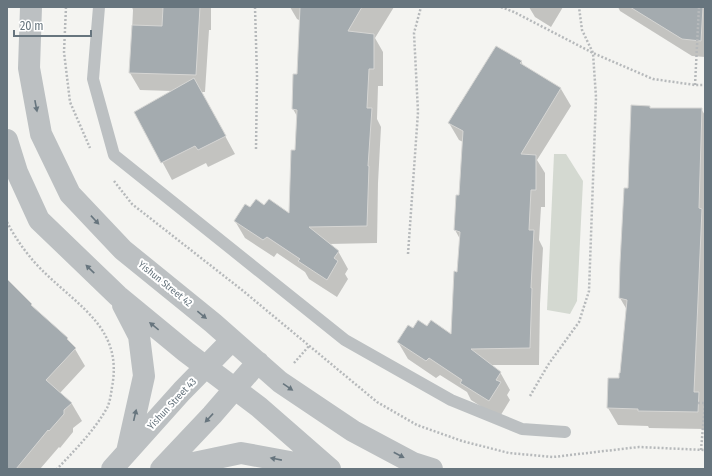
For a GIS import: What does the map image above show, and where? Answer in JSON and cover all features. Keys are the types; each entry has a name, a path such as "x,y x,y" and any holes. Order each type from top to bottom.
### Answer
{"street":[{"name":"Yishun Street 42","path":"31,7 29,68 42,134 70,194 123,250 232,340 280,382 353,431 413,463 432,469"},
{"path":"7,140 17,172 39,220 118,296 207,368 259,407 329,469"},
{"path":"118,296 139,336 144,376 127,453"},
{"name":"Yishun Street 43","path":"112,469 182,391 207,368 232,340"},
{"path":"161,469 258,362"},
{"path":"165,469 240,453 329,469"}],"lane":[{"path":"99,7 93,80 114,155 345,340 451,400 522,429 565,432"}],"path":[{"path":"255,7 257,76 256,149"},
{"path":"408,254 418,112 414,34 421,7"},
{"path":"500,7 514,12 593,53 653,79 705,85"},
{"path":"530,396 548,365 578,322 589,291 596,97 593,53 582,30 579,7"},
{"path":"695,85 699,7"},
{"path":"7,222 14,236 44,272 85,309 103,330 113,351 114,376 108,406 91,432 57,469"},
{"path":"698,403 705,403 701,450"}],"shaded area":[{"path":"554,154 566,154 583,181 577,301 570,314 547,310"}],"building":[{"path":"163,7 200,7 196,75 129,73 132,25 162,26"},
{"path":"300,7 362,7 348,31 374,34 374,69 369,69 367,108 372,108 368,166 367,226 309,227 339,251 334,258 338,261 327,280 298,261 300,259 267,237 263,240 234,221 245,204 250,207 256,199 264,205 269,199 289,213 291,150 295,150 297,110 292,109 293,74 297,74"},
{"path":"630,7 703,7 701,41 682,39"},
{"path":"496,46 522,61 520,63 561,88 521,154 536,155 536,190 531,190 529,230 534,230 530,348 471,349 501,372 496,380 501,382 489,401 460,383 462,380 429,358 426,361 397,342 408,325 413,328 418,320 427,326 431,320 451,334 454,271 457,272 460,232 454,230 456,195 459,195 463,131 448,123"},
{"path":"194,78 226,136 198,150 195,146 161,163 134,112"},
{"path":"631,105 650,106 650,108 702,108 699,208 702,209 694,392 699,392 698,412 638,411 638,409 607,408 608,378 619,378 620,373 627,300 619,298 624,188 628,188"},
{"path":"7,279 32,304 31,305 68,338 67,339 76,348 46,380 72,403 64,410 64,414 49,431 48,430 16,469 7,469"}]}
